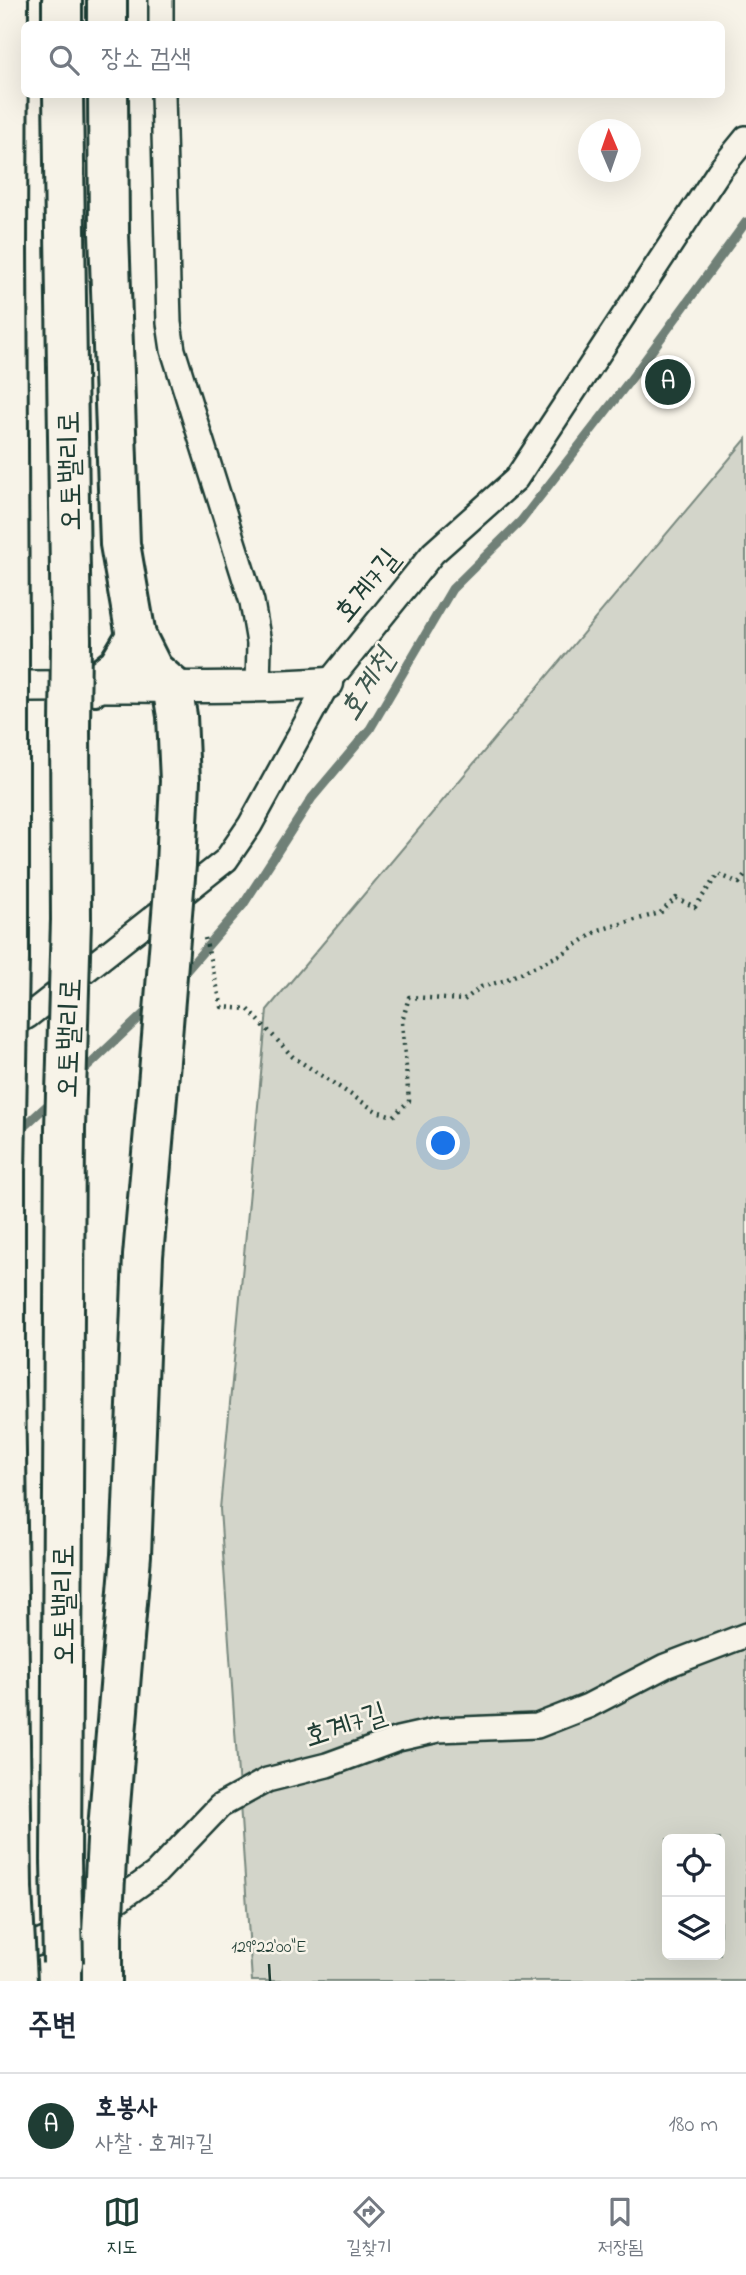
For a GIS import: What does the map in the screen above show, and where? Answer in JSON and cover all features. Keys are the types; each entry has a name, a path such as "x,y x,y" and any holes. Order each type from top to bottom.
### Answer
{"highway":[{"name":"오토밸리로","path":"8,0 9,959 5,1395 12,1888 17,1981"},
{"path":"62,0 62,21"},
{"path":"107,0 107,21"},
{"name":"오토밸리로","path":"63,98 71,641 71,920 65,1129 61,1860 64,1972"},
{"path":"102,1981 107,1840 131,1555 143,1256 158,1085 183,877 177,716 172,686 153,670 136,636 120,544 109,233 108,98"},
{"path":"94,685 118,666 136,636"}],"street":[{"path":"161,0 161,21"},
{"path":"163,98 169,323 173,351 252,602 259,643 258,688"},
{"name":"호계7길","path":"0,1032 28,1016 183,877 226,860 250,825 328,683 433,553 516,479 719,171 746,138"},
{"path":"0,687 94,685 258,688 328,683"},
{"name":"호계7길","path":"0,1953 33,1945 88,1922 156,1873 220,1806 267,1780 327,1765 398,1739 438,1730 537,1726 588,1706 665,1666 746,1635"}],"path":[{"path":"183,877 216,976 222,1007 248,1009 293,1057 376,1111 393,1116 409,1101 402,1022 409,997 464,1000 481,987 503,981 562,954 600,930 660,913 676,898 695,907 719,874 739,883 746,874"}],"shaded area":[{"path":"746,439 746,1981 252,1981 220,1509 267,1010"}],"waterway":[{"name":"호계천","path":"180,978 243,905 312,798 370,729 452,589 521,521 634,375 746,222"},
{"name":"호계천","path":"79,1075 153,1005"},
{"name":"호계천","path":"18,1132 54,1099"}],"place":[{"name":"호봉사","path":"668,382"}]}
